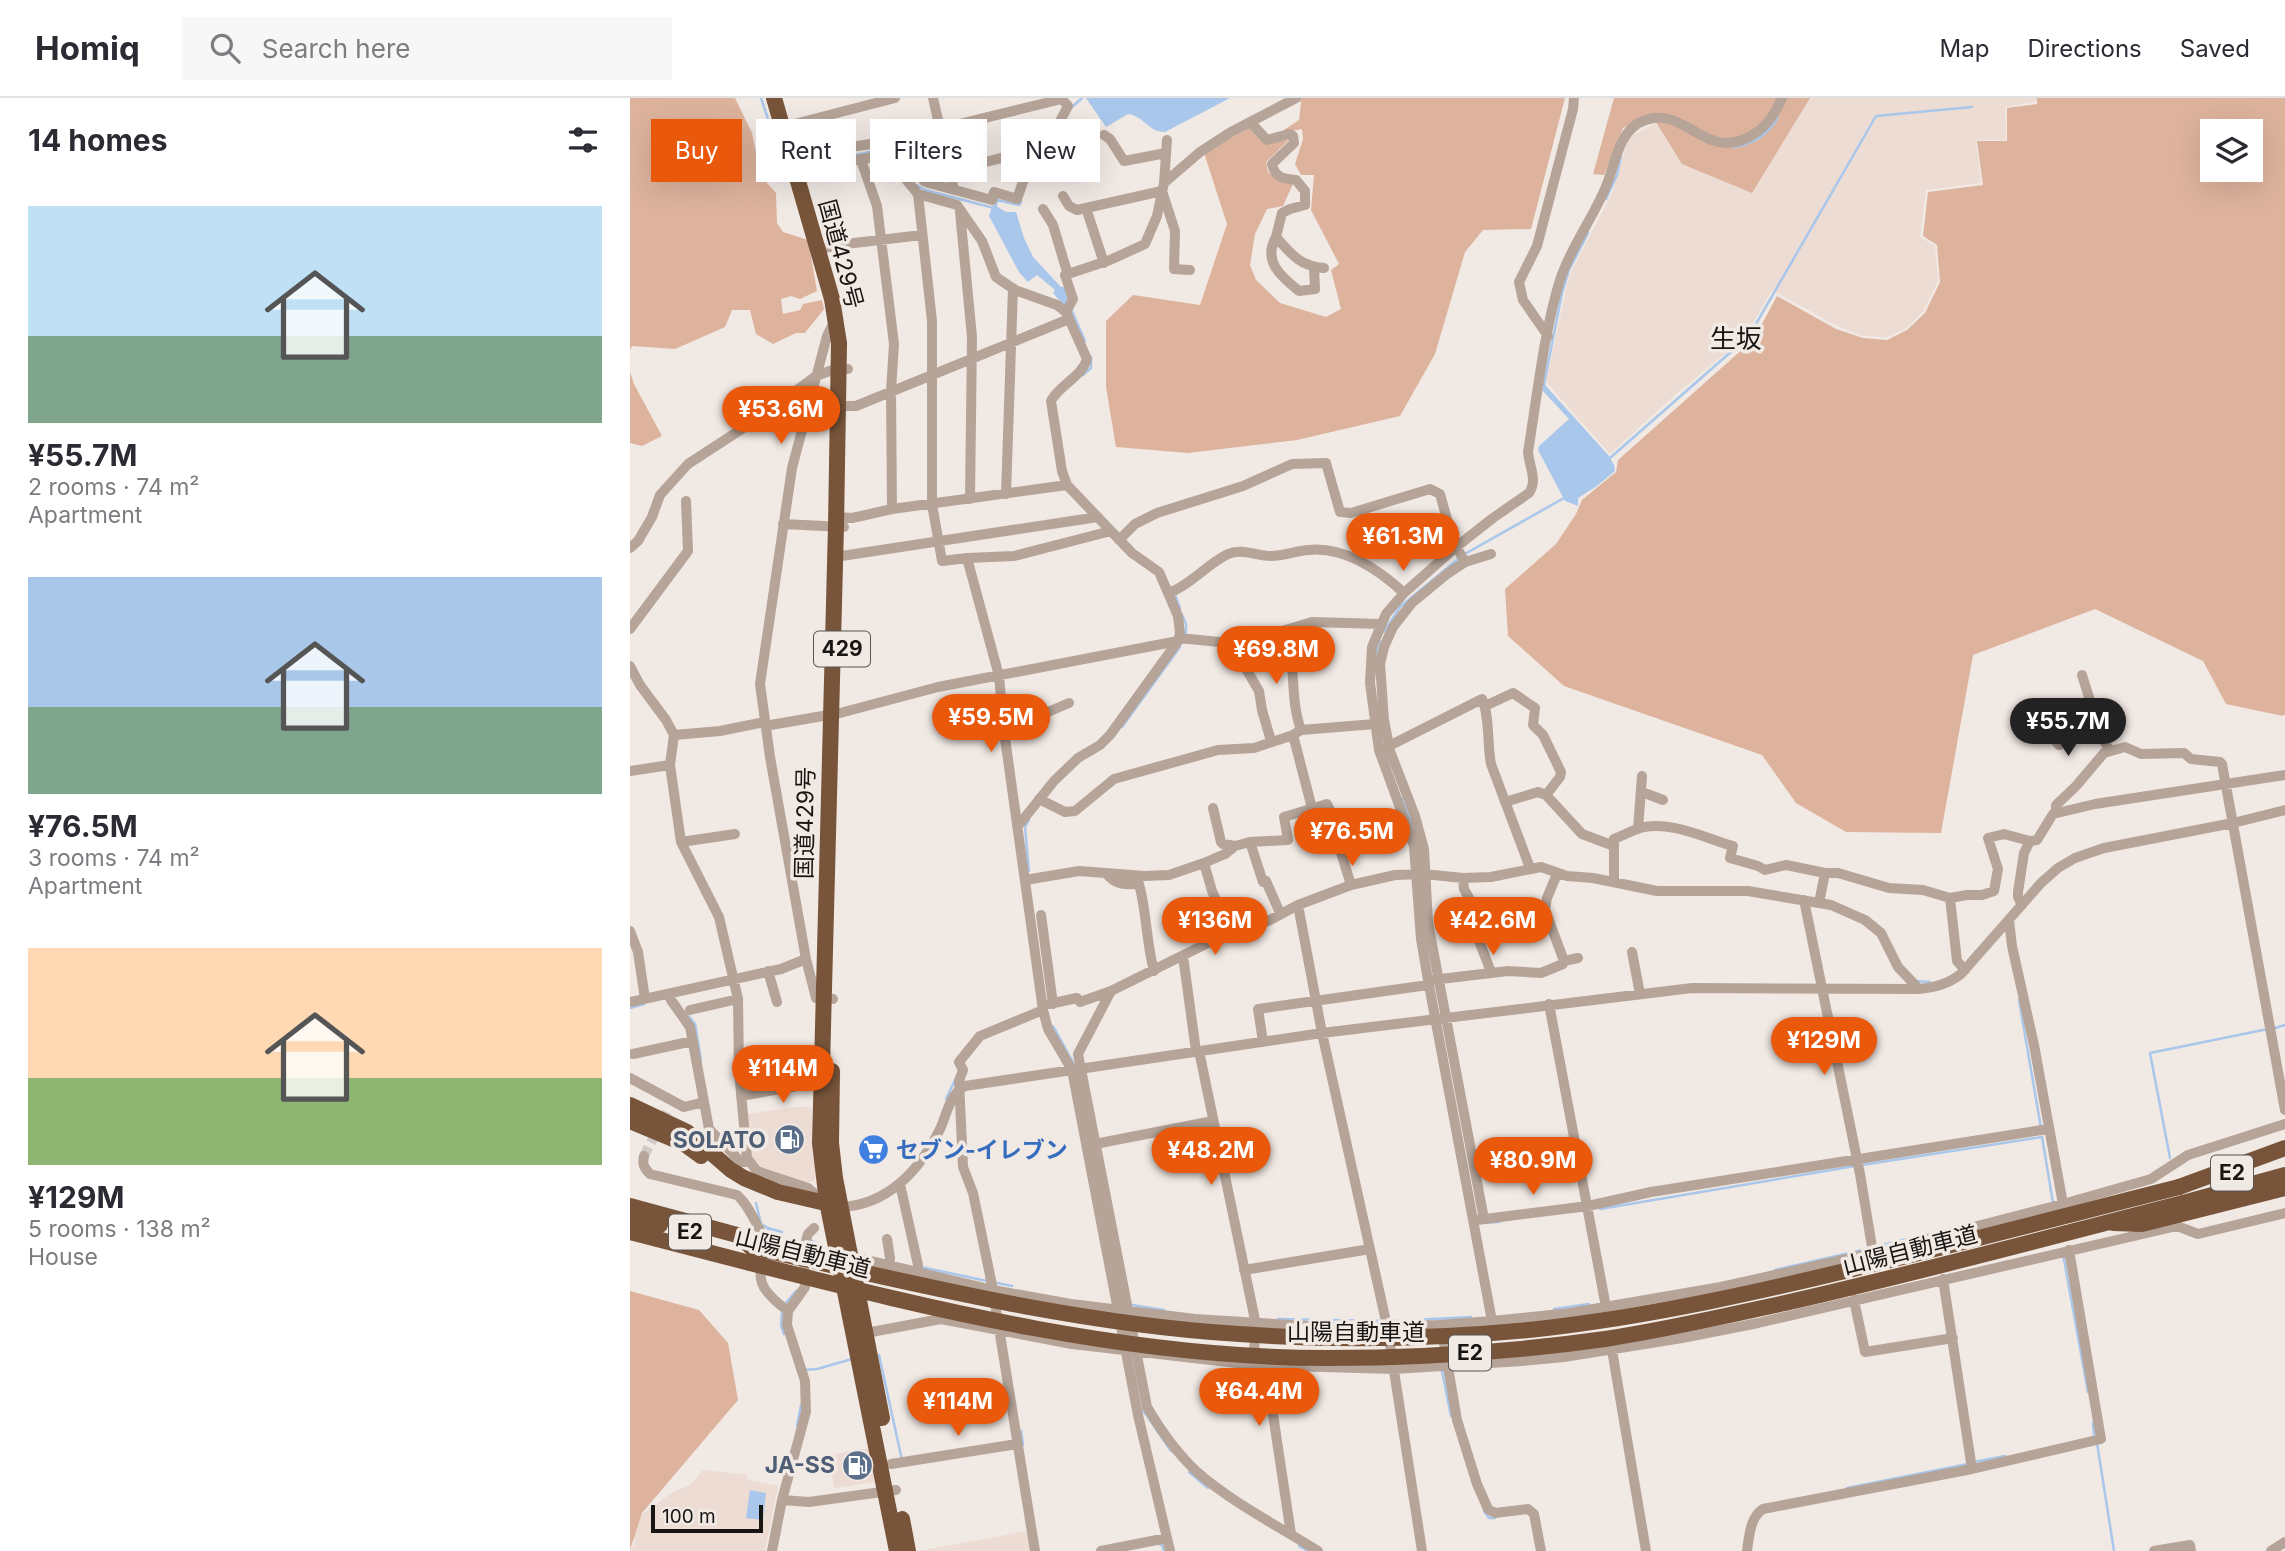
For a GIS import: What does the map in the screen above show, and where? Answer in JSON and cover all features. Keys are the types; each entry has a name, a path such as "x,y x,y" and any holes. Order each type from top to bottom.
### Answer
{"highway":[{"name":"国道429号","path":"774,98 784,119"},
{"name":"国道429号","path":"784,98 786,119"},
{"name":"国道429号","path":"803,182 843,309 844,369 828,998 831,1143 829,1205 850,1256 898,1463 891,1491 897,1551"},
{"name":"国道429号","path":"823,249 844,369"},
{"name":"国道429号","path":"828,998 821,1082 821,1143 829,1205 891,1491 908,1551"},
{"path":"630,1105 687,1132 744,1178 778,1192 829,1205"},
{"path":"630,1121 682,1143 743,1187 759,1194 794,1206 829,1205"},
{"path":"2182,1201 2285,1147"},
{"name":"山陽自動車道","path":"630,1232 1056,1312 1163,1328 1265,1335 1418,1337 1608,1320 1707,1302 2182,1201 2285,1159"},
{"name":"山陽自動車道","path":"630,1217 750,1255 945,1310 1053,1331 1163,1347 1241,1354 1324,1358 1404,1356 1541,1347 1701,1322 1913,1273 2285,1175"},
{"path":"2182,1201 2285,1188"},
{"path":"630,1206 737,1235 750,1255"}],"street":[{"path":"814,119 895,98"},
{"path":"933,98 938,119"},
{"path":"1063,196 1069,206 1077,210 1163,187 1200,152 1297,98"},
{"path":"1548,336 1523,300 1519,282 1537,246 1574,98"},
{"path":"1421,874 1384,749 1380,671 1384,647 1393,627 1412,603 1447,574 1493,518 1533,488 1528,452 1560,279 1606,187 1627,132 1642,121 1668,115 1711,140 1723,144 1738,143 1762,130 1771,121 1782,98"},
{"path":"981,119 1062,99 1068,106 1061,119"},
{"path":"1250,122 1267,140 1289,134 1293,136 1294,143 1272,164 1273,170 1283,179 1296,180 1305,191 1304,205 1282,214 1272,244 1273,265 1278,273 1299,291 1315,289 1319,268 1308,267 1276,237"},
{"path":"1104,135 1110,139 1124,161 1166,153"},
{"path":"843,406 856,406 1010,343 1068,311 1073,299 1065,275 1104,263 1145,244 1157,216 1163,187 1167,139"},
{"path":"856,161 882,156 888,158 918,194 932,321 932,504 942,561 1014,556 1111,531"},
{"path":"861,160 877,206 894,344 891,391 892,509"},
{"path":"927,182 992,200 994,192 1017,199 1023,182"},
{"path":"952,182 954,190"},
{"path":"1163,187 1175,231 1174,269 1190,270"},
{"path":"918,194 957,205 982,241 996,277 1013,288 1068,311 1087,359 1082,369 1051,401 1062,471 1067,485 1111,531 1122,538 1132,553 1159,572 1172,591 1182,639 1110,735 1100,745 1078,758 1018,826"},
{"path":"1087,208 1104,263"},
{"path":"960,209 972,337 970,499"},
{"path":"1044,209 1053,225 1068,275"},
{"path":"823,249 922,235"},
{"path":"1006,494 1013,288"},
{"path":"828,998 816,998 806,959 760,684 792,468 827,336 835,320"},
{"path":"630,548 638,541 652,517 660,495 688,464 816,376 844,369"},
{"path":"1122,538 1143,518 1243,486 1292,464 1326,463 1340,512 1351,513 1430,489 1440,494 1461,555"},
{"path":"783,523 840,522 892,509 1067,485"},
{"path":"630,629 688,551 686,502"},
{"path":"839,557 1098,517"},
{"path":"1172,591 1229,553 1245,552 1269,557 1311,549 1359,560 1382,574 1404,593"},
{"path":"1491,554 1461,555 1404,593 1381,624 1370,662 1374,724 1421,834 1424,849 1421,874 1421,939 1440,1019 1479,1219 1492,1318"},
{"path":"967,558 999,676 1018,826 1046,1006"},
{"path":"674,735 835,714 937,687 1182,639 1230,645 1312,622 1381,624"},
{"path":"1291,648 1307,634 1305,624"},
{"path":"1286,631 1291,648 1297,732 1312,808"},
{"path":"1230,645 1236,650 1259,691 1271,741"},
{"path":"630,666 674,735 670,765 681,842 719,917 734,979 738,999 746,1162"},
{"path":"2082,675 2097,724 2109,750"},
{"path":"1485,706 1513,693 1535,708 1533,725 1543,736 1561,772 1546,795"},
{"path":"1384,749 1482,699 1491,764 1530,866"},
{"path":"1004,727 1069,704"},
{"path":"1042,801 1065,812 1075,811 1114,779 1218,750 1254,748 1297,732 1374,724"},
{"path":"2048,732 2059,746 2097,724"},
{"path":"2022,905 2018,892 2024,853 2053,814 2056,805 2104,752 2126,747 2141,754 2184,753 2191,759 2220,762 2227,782 2285,1110"},
{"path":"630,771 670,765"},
{"path":"2055,811 2285,775"},
{"path":"1638,829 1642,776"},
{"path":"1504,802 1538,792 1546,795 1582,834 1614,846"},
{"path":"1642,792 1663,800"},
{"path":"1028,879 1079,871 1169,875 1205,863 1235,846 1288,839 1284,817 1326,804 1338,825"},
{"path":"1213,808 1221,842 1235,846"},
{"path":"669,997 688,1023 709,1129 757,1171 808,1188 829,1205 855,1207 887,1195 913,1170 932,1143 953,1096 965,1086 1322,1033 1692,988 1919,989 1938,986 1951,982 2059,868 2088,853 2285,810"},
{"path":"1350,884 1334,830 1338,825 1351,821 1405,820"},
{"path":"1614,879 1614,839 1638,829 1655,827 1677,830 1732,846 1730,858 1765,870 1786,864 1825,873 1839,873 1889,888 1923,890 1950,898 1994,891 1998,869 1988,838 2004,834 2033,840"},
{"path":"681,842 735,834"},
{"path":"1250,842 1260,875 1263,882 1266,881 1279,912"},
{"path":"1205,863 1212,891 1230,930"},
{"path":"1035,1551 992,1285 973,1193 963,1167 959,1089 962,1066 959,1062 980,1036 1046,1006 1078,999 1080,1002 1111,991 1230,930 1268,921 1279,912 1350,884 1395,875 1421,874 1463,878 1504,876 1530,866 1541,867 1557,874 1614,879 1657,891 1748,891 1820,901 1848,911 1881,933 1898,967 1919,989"},
{"path":"1106,873 1111,880 1123,885 1147,882 1155,876"},
{"path":"1820,901 1825,873"},
{"path":"1557,874 1547,898 1545,911 1564,961"},
{"path":"1463,878 1464,889 1469,898 1471,920 1490,972"},
{"path":"1139,884 1146,936 1154,969"},
{"path":"1950,898 1957,961 1963,968"},
{"path":"1804,900 1873,1249"},
{"path":"1298,905 1322,1033 1386,1322 1422,1551"},
{"path":"1041,915 1048,1028 1077,1070 1096,1144 1160,1543 1170,1551"},
{"path":"2009,920 2012,946 2034,1045 2043,1130 2057,1206"},
{"path":"630,932 638,952 645,999"},
{"path":"1632,952 1640,994"},
{"path":"1183,956 1197,1051 1255,1320 1254,1365 1269,1388 1291,1534"},
{"path":"1263,1042 1258,1009 1317,1002 1490,972 1541,974 1563,964 1564,961 1578,958"},
{"path":"630,1002 669,997 806,959"},
{"path":"768,971 777,1002"},
{"path":"1111,991 1078,1054 1077,1070 1123,1310"},
{"path":"690,1010 738,999"},
{"path":"1549,1004 1606,1304"},
{"path":"634,1054 693,1041"},
{"path":"630,1078 684,1107 704,1102"},
{"path":"741,1096 821,1082"},
{"path":"667,1112 673,1101"},
{"path":"1096,1144 1213,1121"},
{"path":"850,1256 1123,1310 1195,1320 1438,1325 1606,1304 1747,1281 2057,1206 2151,1179 2188,1155 2285,1124"},
{"path":"1479,1219 1589,1209 1651,1192 1857,1163 2043,1130"},
{"path":"644,1156 645,1169 650,1174 737,1195 745,1201 765,1239 760,1282 788,1311"},
{"path":"900,1184 918,1269"},
{"path":"866,1333 941,1319 1130,1352 1254,1365 1394,1369 1522,1362 1707,1333 2177,1226 2198,1234 2285,1213"},
{"path":"772,1551 782,1500 806,1412 805,1381 787,1325 788,1311 805,1287 806,1240 814,1227"},
{"path":"887,1239 890,1262"},
{"path":"1244,1270 1370,1249"},
{"path":"1747,1551 1751,1528 1757,1513 1763,1509 2101,1439 2064,1251"},
{"path":"1943,1279 1971,1465"},
{"path":"1854,1300 1865,1352 1953,1338"},
{"path":"1438,1325 1443,1366 1457,1420 1488,1509 1495,1513 1528,1509 1534,1514 1541,1551"},
{"path":"1612,1350 1646,1551"},
{"path":"1130,1352 1147,1407 1181,1455 1216,1487 1318,1551"},
{"path":"898,1463 1017,1447"},
{"path":"782,1500 809,1502 891,1491"},
{"path":"2271,1551 2285,1542"},
{"path":"1101,1551 1160,1543"},
{"path":"2154,1551 2190,1545 2191,1551"}],"shaded area":[{"path":"630,98 735,98 752,133 756,152 756,182 766,182 776,193 777,223 783,232 808,240 817,291 800,299 791,296 781,299 783,314 800,310 803,304 822,300 824,309 805,333 796,333 773,344 756,334 750,310 732,310 725,327 675,349 632,346 630,350"},
{"path":"1299,98 1565,98 1531,229 1483,230 1465,252 1435,354 1400,416 1297,440 1188,453 1116,447 1106,387 1106,321 1133,295 1200,305 1227,224 1204,153 1249,128 1261,141 1289,140 1266,162 1268,172 1280,181 1293,184 1283,206 1267,209 1255,234 1250,265 1256,280 1280,303 1326,317 1341,309 1331,270 1339,264 1311,210 1314,175 1301,175 1295,164 1303,139 1302,129 1278,134 1299,120"},
{"path":"1614,98 1810,98 1752,193 1682,164 1651,114 1623,128 1604,175 1593,174"},
{"path":"1789,98 2042,98 2005,107 2006,140 1976,140 1981,183 1926,190 1920,237 1935,246 1938,281 1923,312 1905,329 1887,337 1863,336 1837,326 1772,290 1745,337 1676,394 1610,454 1546,382 1569,276 1613,191 1627,143 1634,135 1655,123"},
{"path":"2037,98 2285,98 2285,714 2283,716 2226,704 2203,661 2095,609 1973,655 1941,833 1846,832 1796,803 1762,755 1564,686 1508,636 1505,589 1556,544 1582,500 1616,472 1618,460 1754,339 1777,296 1836,329 1863,338 1887,340 1907,330 1925,313 1940,282 1937,245 1923,236 1928,192 1983,185 1977,141 2007,141 2007,108 2037,104"},
{"path":"630,372 662,436 642,446 630,443"},
{"path":"811,1107 816,1177 813,1181 803,1183 760,1168 751,1160 746,1114"},
{"path":"630,1291 699,1310 728,1343 738,1400 642,1513 630,1550"},
{"path":"869,1448 874,1482 834,1488 829,1455"},
{"path":"703,1470 747,1475 748,1480 778,1486 765,1551 630,1551 635,1542 630,1532 636,1519 673,1492 690,1485"},
{"path":"1028,1531 1032,1551 919,1551"}],"water":[{"path":"1086,98 1230,98 1165,132 1154,129 1128,114 1106,127"},
{"path":"993,204 1006,212 1016,212 1033,257 1064,287 1069,298 1064,306 1053,293 1055,290 1037,275 1028,282 1019,272 989,216"},
{"path":"1545,385 1614,465 1615,471 1578,498 1578,506 1565,501 1538,450 1539,446 1569,419 1542,390"},
{"path":"750,1490 766,1493 763,1520 746,1518"}],"waterway":[{"path":"761,98 768,119"},
{"path":"1072,107 1082,98"},
{"path":"1610,458 1749,336 1876,116 1972,107"},
{"path":"1733,147 1759,138 1770,129 1778,117"},
{"path":"856,155 870,152"},
{"path":"1606,199 1617,175 1621,156"},
{"path":"917,185 925,190 994,208"},
{"path":"995,208 997,200 1019,205 1021,202"},
{"path":"1545,390 1562,293 1569,270 1588,233"},
{"path":"1071,309 1085,341"},
{"path":"1083,375 1091,368 1091,357"},
{"path":"1463,555 1564,498"},
{"path":"1384,632 1400,607 1458,559"},
{"path":"1175,595 1180,608"},
{"path":"1182,615 1186,624 1186,635"},
{"path":"1376,655 1380,641"},
{"path":"1122,727 1180,647"},
{"path":"1402,798 1412,824"},
{"path":"1029,820 1025,827 1029,871"},
{"path":"1916,981 1930,982"},
{"path":"2019,1000 2041,1128"},
{"path":"630,1008 644,1004"},
{"path":"687,1014 695,1024 701,1060"},
{"path":"2275,1028 2285,1025"},
{"path":"1053,1026 1075,1066"},
{"path":"2170,1158 2150,1053 2268,1029"},
{"path":"946,1099 955,1080"},
{"path":"1862,1165 2042,1137 2053,1203"},
{"path":"1600,1209 1855,1166"},
{"path":"756,1203 761,1224 768,1228 768,1237"},
{"path":"1479,1223 1499,1222"},
{"path":"768,1228 782,1232"},
{"path":"1874,1247 1911,1238"},
{"path":"809,1240 822,1245"},
{"path":"1775,1270 1867,1249"},
{"path":"2063,1254 2088,1392"},
{"path":"921,1267 987,1281"},
{"path":"997,1283 1012,1286"},
{"path":"785,1304 796,1291"},
{"path":"1554,1309 1589,1304"},
{"path":"1132,1305 1164,1310"},
{"path":"782,1313 781,1325 784,1334"},
{"path":"1394,1321 1471,1317"},
{"path":"1278,1319 1384,1321"},
{"path":"879,1355 902,1460"},
{"path":"804,1370 852,1359"},
{"path":"1442,1371 1451,1416"},
{"path":"797,1426 801,1405"},
{"path":"1143,1410 1171,1451"},
{"path":"2093,1423 2094,1437"},
{"path":"1021,1431 1023,1445"},
{"path":"2097,1443 2114,1551"},
{"path":"1974,1462 2005,1456"},
{"path":"1847,1488 1968,1464"},
{"path":"1189,1472 1208,1488"},
{"path":"1484,1511 1489,1518 1495,1518"},
{"path":"1159,1544 1164,1551"},
{"path":"1299,1546 1308,1551"}],"tunnel":[{"path":"644,1156 667,1112"}],"place":[{"name":"SOLATO","path":"789,1140"},
{"name":"セブン-イレブン","path":"873,1150"},
{"name":"JA-SS","path":"858,1465"}],"district":[{"name":"生坂","path":"1736,339"}]}
